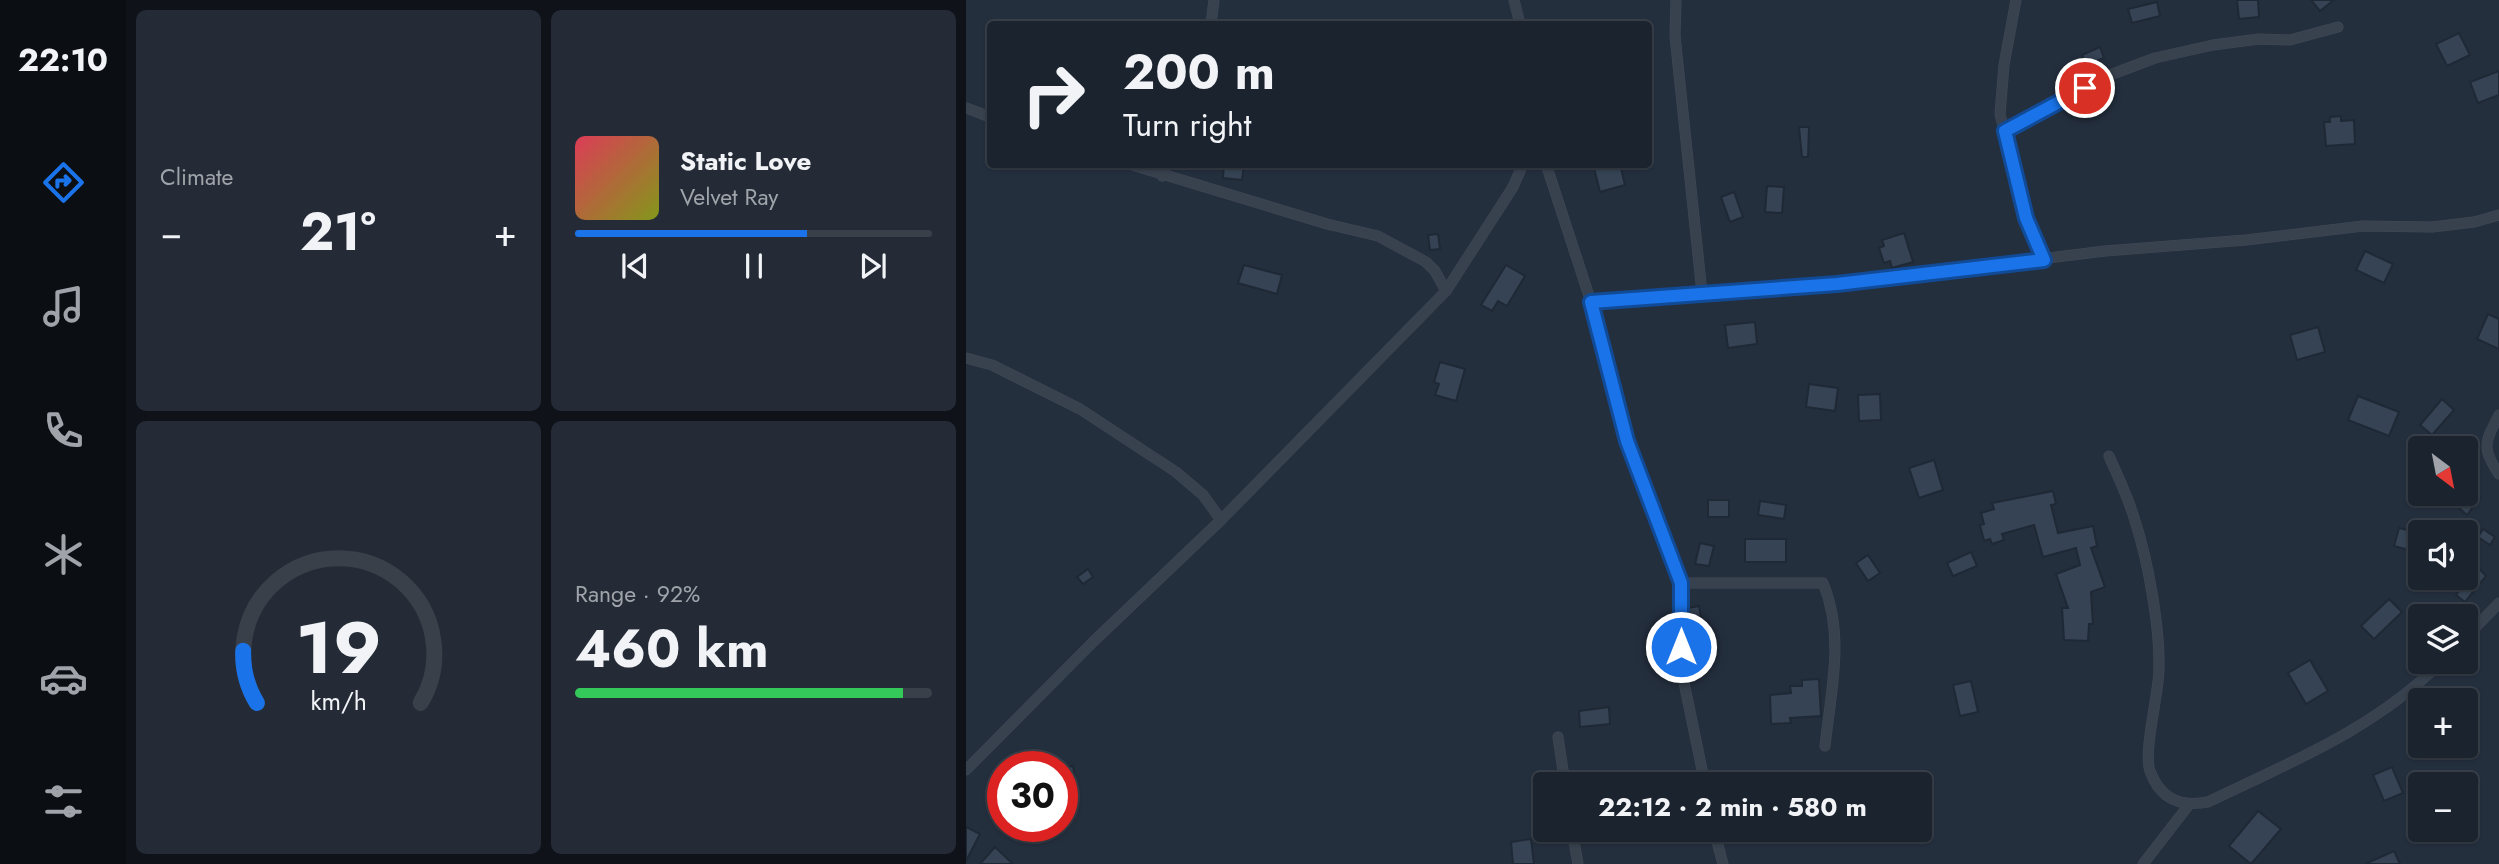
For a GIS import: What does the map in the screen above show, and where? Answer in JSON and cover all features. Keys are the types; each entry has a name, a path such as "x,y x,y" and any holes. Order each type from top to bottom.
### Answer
{"street":[{"path":"1211,21 1214,0"},
{"path":"1514,0 1519,21"},
{"path":"1676,0 1675,36 1702,293"},
{"path":"2016,0 2000,114 2026,218 2044,260"},
{"path":"2005,131 2102,78 2155,58 2213,45 2259,39 2290,40 2338,27"},
{"path":"966,108 987,116"},
{"path":"1140,168 1328,224 1378,236 1426,262 1435,271 1446,291"},
{"path":"1162,176 1165,168"},
{"path":"966,770 1093,642 1221,520 1446,291 1513,187 1521,168"},
{"path":"1547,168 1591,302 1627,441 1681,583 1681,668 1703,772"},
{"path":"1591,302 1837,284 2105,251 2246,240 2363,226 2432,228 2474,222 2499,215"},
{"path":"966,358 992,365 1080,408 1177,472 1203,495 1221,520"},
{"path":"2499,415 2486,441 2487,458 2499,474"},
{"path":"2109,456 2136,521 2152,606 2159,669 2148,767 2155,783 2167,799 2188,806 2208,802 2345,735 2387,710 2428,674"},
{"path":"1681,583 1823,583 1833,607 1837,642 1825,746"},
{"path":"2478,625 2499,603"},
{"path":"1558,737 1563,772"},
{"path":"2143,864 2188,806"},
{"path":"1574,842 1578,864"},
{"path":"1717,842 1723,864"}],"building":[{"path":"2237,0 2258,0 2259,17 2239,19"},
{"path":"2311,0 2334,0 2320,11"},
{"path":"2157,2 2160,16 2132,23 2128,9"},
{"path":"2459,33 2470,55 2447,66 2436,44"},
{"path":"2100,47 2104,58 2086,65 2082,55"},
{"path":"2499,71 2499,95 2478,103 2470,82"},
{"path":"2341,116 2341,121 2354,120 2355,144 2326,146 2324,122 2330,122 2330,117"},
{"path":"1799,127 1809,127 1808,157 1802,157"},
{"path":"1224,168 1244,168 1242,180 1223,178"},
{"path":"1594,168 1621,168 1625,185 1600,192"},
{"path":"1767,186 1784,187 1782,213 1765,212"},
{"path":"1734,192 1743,217 1730,222 1721,197"},
{"path":"1904,233 1913,262 1892,268 1890,261 1884,263 1879,248 1884,246 1882,240"},
{"path":"1438,234 1440,249 1430,250 1428,235"},
{"path":"2365,251 2393,264 2384,283 2356,270"},
{"path":"1244,265 1282,275 1277,294 1238,283"},
{"path":"1506,265 1525,276 1507,306 1498,301 1492,311 1481,305"},
{"path":"2488,314 2499,319 2499,349 2477,339"},
{"path":"1755,322 1757,344 1728,348 1725,325"},
{"path":"2318,327 2325,352 2297,360 2290,335"},
{"path":"1440,362 1465,369 1456,401 1435,395 1439,384 1434,382"},
{"path":"1809,384 1838,388 1835,411 1806,407"},
{"path":"1880,394 1881,420 1859,421 1858,395"},
{"path":"2358,396 2399,412 2389,436 2348,420"},
{"path":"2442,399 2454,410 2432,435 2420,425"},
{"path":"1934,460 1943,490 1919,498 1909,468"},
{"path":"2053,491 2056,504 2051,505 2058,533 2093,526 2097,546 2091,548 2105,587 2091,592 2093,624 2089,624 2088,641 2064,640 2062,608 2068,608 2056,574 2080,565 2076,548 2043,557 2034,525 2002,534 2004,540 1992,544 1990,539 1984,541 1980,525 1984,524 1981,513 1994,509 1992,503"},
{"path":"1708,500 1729,500 1729,517 1708,517"},
{"path":"1760,501 1786,505 1784,519 1758,515"},
{"path":"2457,506 2474,506 2467,515"},
{"path":"2399,528 2408,530 2408,550 2394,546"},
{"path":"2483,529 2495,537 2490,545 2478,537"},
{"path":"1745,539 1786,539 1786,562 1745,562"},
{"path":"1700,543 1714,546 1709,566 1695,564"},
{"path":"1971,552 1977,566 1953,576 1947,563"},
{"path":"1868,555 1880,573 1868,581 1856,563"},
{"path":"2478,567 2486,576 2478,586"},
{"path":"1088,569 1093,577 1083,584 1077,577"},
{"path":"2460,590 2475,590 2465,602 2456,595"},
{"path":"2389,599 2402,612 2374,639 2361,626"},
{"path":"1699,606 1702,623 1688,625 1688,608"},
{"path":"2310,660 2328,691 2306,704 2288,673"},
{"path":"1819,679 1821,716 1790,718 1791,723 1771,724 1770,695 1791,693 1790,686 1802,686 1802,680"},
{"path":"1971,681 1978,712 1960,716 1953,685"},
{"path":"1609,707 1610,724 1580,727 1579,711"},
{"path":"2392,767 2403,793 2384,801 2373,775"},
{"path":"2258,811 2281,829 2251,864 2229,846"},
{"path":"966,827 980,834 966,861"},
{"path":"1531,839 1534,864 1513,864 1511,842"},
{"path":"995,847 1013,864 980,864"},
{"path":"2394,851 2400,864 2365,864"}],"route":[{"path":"1681,647 1681,583 1627,441 1591,302 1837,284 2044,260 2026,218 2005,131 2085,88"}]}
